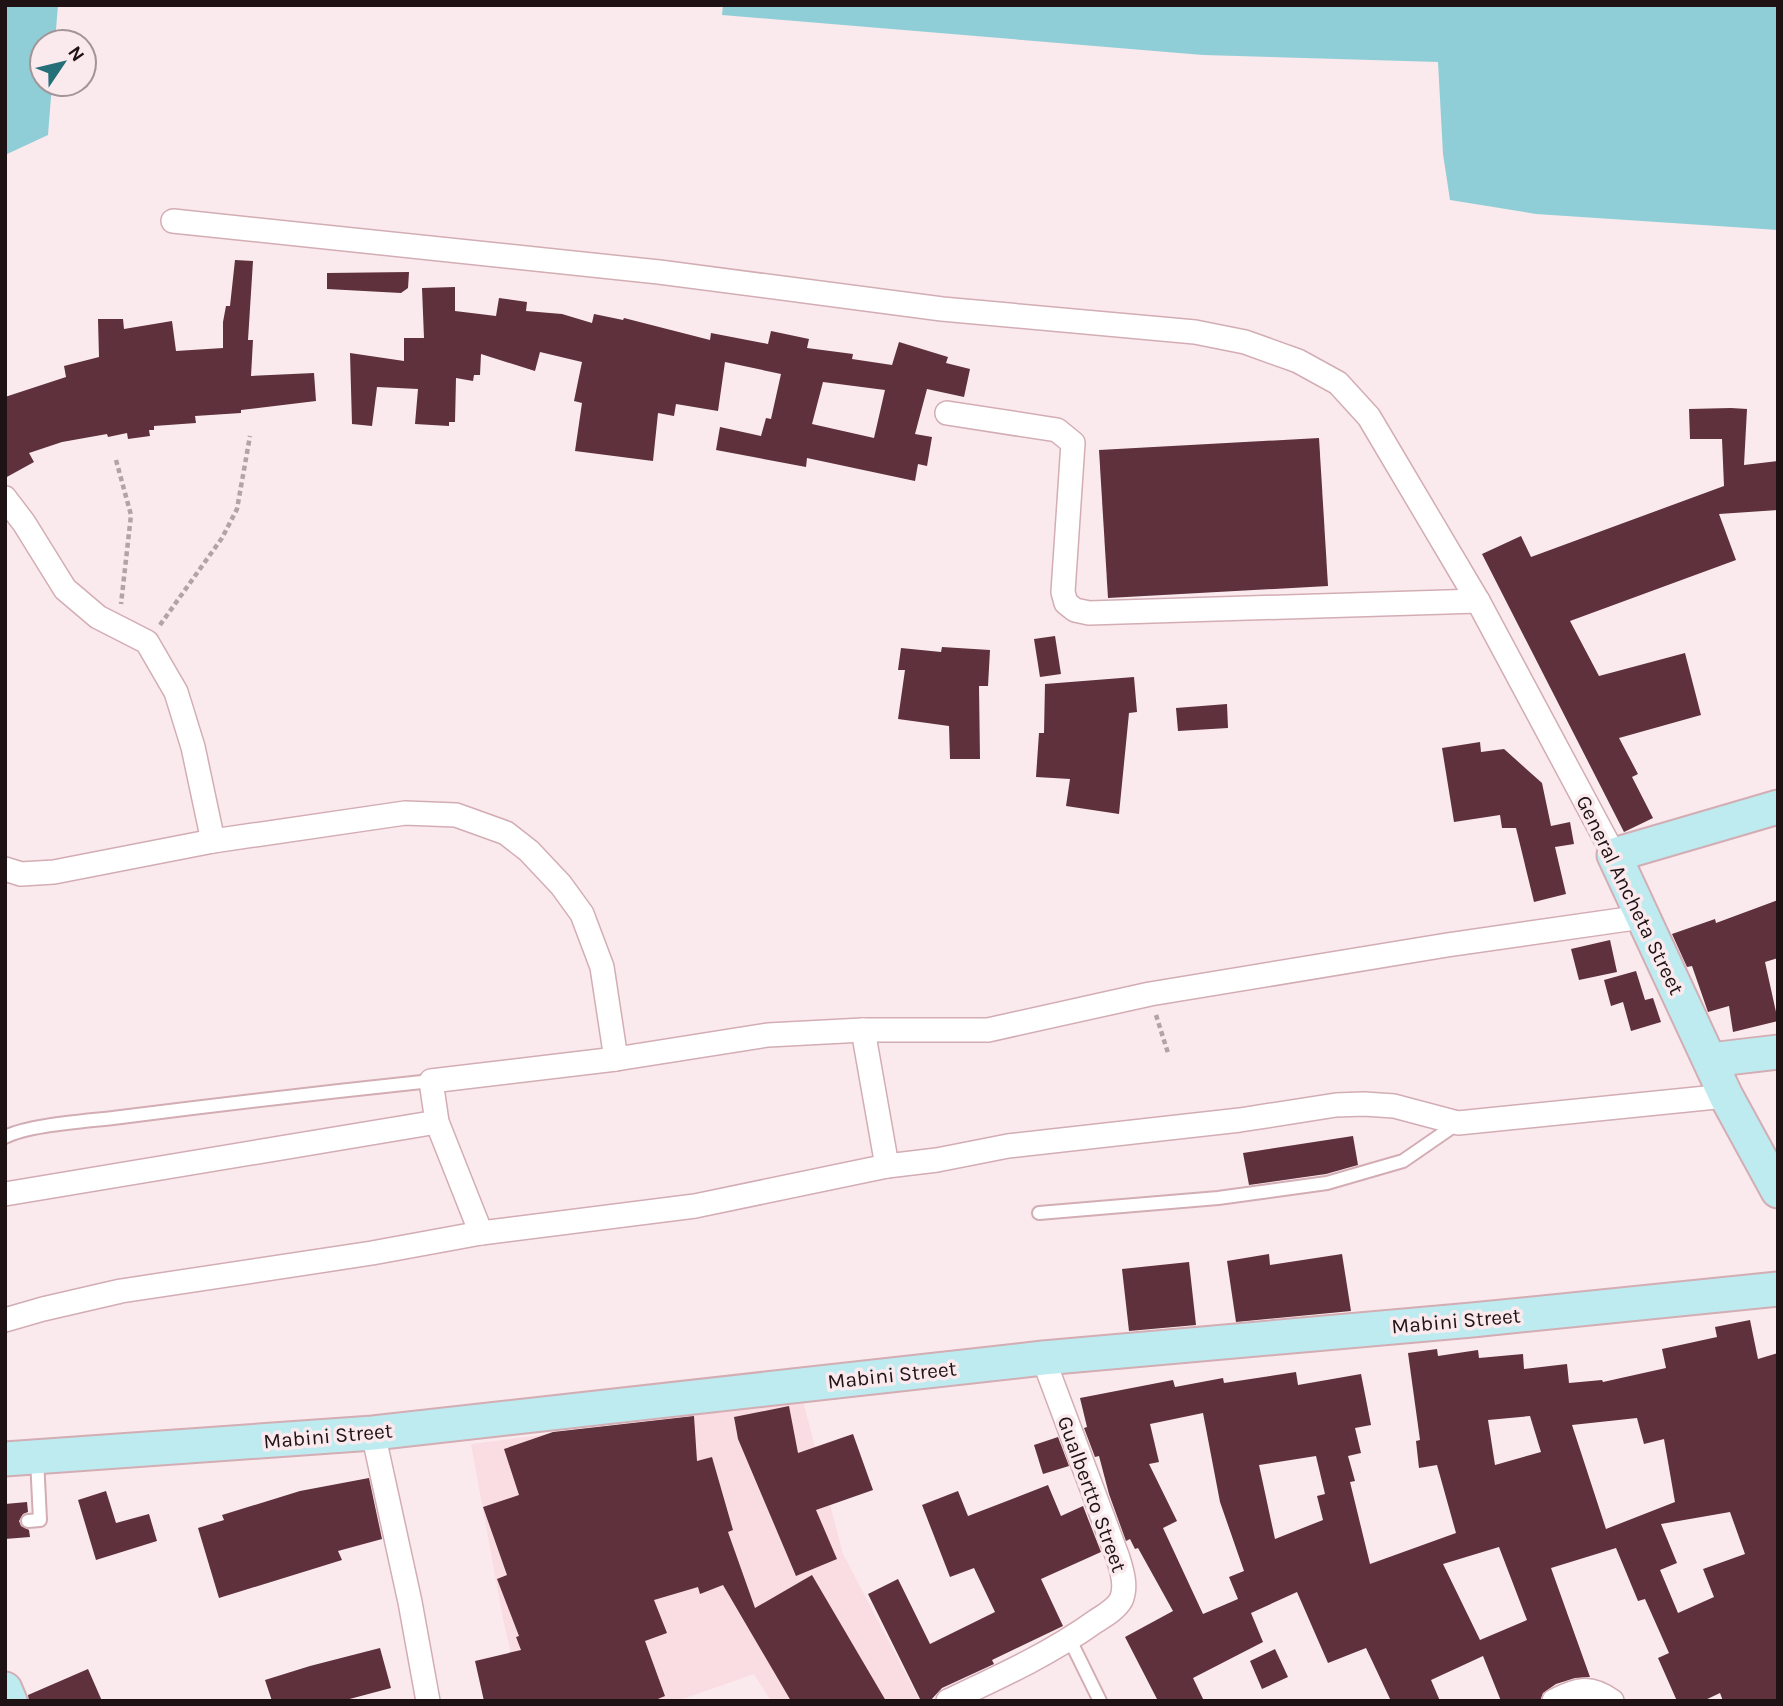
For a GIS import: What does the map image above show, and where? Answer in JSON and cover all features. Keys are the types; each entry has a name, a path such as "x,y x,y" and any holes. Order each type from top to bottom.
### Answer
{"main road":[{"path":"1614,855 1778,807"},
{"name":"General Ancheta Street","path":"1614,855 1726,1096 1778,1191"},
{"path":"1710,1060 1778,1052"},
{"name":"Mabini Street","path":"21,1457 373,1433 1043,1358 1472,1320 1778,1289"},
{"path":"5,1689 10,1701"}],"street":[{"name":"General Ancheta Street","path":"173,221 660,272 942,309 1195,332 1245,342 1298,361 1338,383 1361,408 1478,601 1614,855"},
{"path":"947,412 1057,430 1073,443 1063,592 1066,603 1075,610 1089,613 1478,601"},
{"path":"5,498 65,589 98,617 147,642 176,692 193,747 213,841"},
{"path":"5,869 21,874 54,872 213,841 405,813 456,815 506,833 537,859 561,885 582,914 602,967 617,1059"},
{"path":"481,1233 437,1122 430,1081 617,1059 768,1035 863,1030 988,1030 1150,994 1447,945 1642,917"},
{"path":"863,1030 887,1166"},
{"path":"5,1320 121,1291 481,1233 695,1206 887,1166 937,1160 1009,1146 1240,1120 1336,1105 1394,1106 1458,1123 1726,1096"},
{"path":"6,1191 437,1122"},
{"name":"Gualbertto Street","path":"948,1701 1070,1640 1120,1603 1124,1591 1123,1574 1043,1358"},
{"path":"373,1433 410,1602 428,1701"},
{"path":"1554,1701 1585,1689 1597,1692 1612,1701"}],"lane":[{"path":"5,1137 63,1124 430,1081"},
{"path":"1039,1213 1218,1198 1327,1183 1403,1161 1458,1123"},
{"path":"21,1457 40,1520 29,1521"},
{"path":"1070,1640 1100,1701"}],"path":[{"path":"147,642 222,538 237,509 250,436"},
{"path":"116,460 131,515 125,551 120,629"},
{"path":"1150,994 1168,1053"}],"shaded area":[{"path":"803,1401 843,1554 920,1701 771,1701 754,1674 677,1701 522,1701 503,1619 471,1444"}],"water":[{"path":"5,5 58,5 56,28 28,28 28,98 51,98 48,135 5,155"},
{"path":"723,5 1778,5 1778,230 1536,214 1450,200 1443,154 1438,62 1203,55 722,15"}],"building":[{"path":"235,260 253,261 248,340 253,340 251,376 314,373 316,401 241,410 241,413 195,416 196,423 154,426 154,430 149,430 150,436 128,439 127,433 108,437 107,434 62,442 29,453 34,462 5,478 5,397 66,377 64,366 99,357 98,319 123,319 124,329 172,321 176,351 223,348 223,322 226,306 230,306"},
{"path":"409,272 408,288 401,293 327,289 327,273"},
{"path":"455,287 455,311 496,316 499,298 527,302 526,311 562,314 592,323 594,314 623,320 624,318 710,340 711,333 768,344 771,331 809,339 807,348 853,354 852,359 892,365 899,342 948,357 946,363 970,369 964,397 927,389 915,434 932,437 927,466 918,464 915,481 807,458 806,467 716,450 720,427 761,436 766,418 771,419 781,374 725,362 718,411 676,404 674,416 658,413 653,461 575,451 582,403 574,401 582,362 540,352 535,371 481,354 480,375 474,375 473,381 456,378 455,422 449,422 449,426 415,424 418,389 377,387 372,426 352,424 350,353 404,361 404,338 424,338 422,288","holes":["823,382 885,390 874,438 812,424"]},
{"path":"1689,409 1747,409 1744,465 1778,461 1778,510 1719,514 1736,560 1570,621 1599,676 1685,653 1701,715 1619,738 1638,774 1632,777 1653,818 1624,832 1482,554 1521,536 1531,557 1724,486 1722,439 1690,439"},
{"path":"1319,438 1328,586 1108,598 1099,450"},
{"path":"1055,636 1061,674 1040,677 1034,639"},
{"path":"942,647 990,650 988,686 979,686 980,759 950,759 949,726 898,719 905,670 898,670 901,648 941,652"},
{"path":"1134,677 1137,712 1129,713 1119,814 1066,806 1070,779 1036,777 1039,733 1044,733 1045,684"},
{"path":"1227,704 1228,728 1178,731 1176,708"},
{"path":"1480,742 1481,752 1504,749 1542,783 1551,826 1570,822 1574,844 1555,847 1566,894 1534,902 1516,828 1502,828 1500,815 1454,822 1442,748"},
{"path":"1778,900 1778,958 1765,962 1778,1021 1733,1032 1729,1006 1708,1012 1692,966 1687,967 1672,934 1715,919 1716,923"},
{"path":"1610,940 1617,972 1579,980 1571,949"},
{"path":"1636,971 1645,1000 1653,998 1661,1022 1631,1031 1623,1002 1611,1006 1604,980"},
{"path":"1353,1136 1358,1165 1326,1174 1249,1185 1243,1153"},
{"path":"1269,1254 1270,1265 1342,1254 1351,1311 1236,1322 1227,1261"},
{"path":"1189,1262 1196,1325 1129,1331 1122,1269"},
{"path":"1750,1320 1758,1359 1778,1353 1778,1701 1723,1701 1720,1693 1703,1701 1677,1701 1658,1658 1669,1653 1645,1599 1638,1601 1616,1548 1551,1568 1590,1677 1556,1684 1543,1693 1540,1701 1501,1701 1483,1656 1431,1680 1440,1701 1391,1701 1366,1648 1328,1663 1297,1592 1251,1613 1263,1642 1193,1678 1204,1701 1158,1701 1125,1637 1173,1611 1138,1548 1135,1549 1130,1539 1126,1541 1099,1456 1095,1457 1084,1428 1087,1427 1080,1398 1173,1380 1175,1387 1223,1378 1224,1383 1296,1372 1298,1385 1361,1374 1371,1425 1355,1428 1361,1453 1348,1456 1355,1481 1350,1482 1370,1564 1456,1533 1437,1465 1419,1468 1416,1441 1420,1440 1408,1353 1437,1349 1438,1356 1478,1350 1479,1358 1523,1354 1524,1369 1567,1364 1569,1383 1603,1382 1666,1368 1662,1349 1717,1337 1715,1327","holes":["1203,1413 1220,1502 1244,1571 1229,1577 1238,1599 1203,1614 1163,1528 1177,1521 1149,1464 1159,1462 1150,1424","1530,1416 1541,1452 1495,1465 1488,1420","1637,1418 1644,1444 1664,1439 1675,1502 1606,1529 1572,1425","1316,1456 1325,1494 1317,1496 1323,1520 1275,1539 1259,1465","1730,1512 1745,1554 1703,1569 1714,1597 1678,1613 1660,1570 1677,1563 1661,1524","1499,1547 1527,1620 1480,1640 1443,1564"]},
{"path":"789,1406 798,1453 853,1434 873,1490 816,1510 837,1559 796,1576 738,1439 734,1417"},
{"path":"694,1416 697,1461 712,1457 733,1530 728,1532 755,1608 812,1575 886,1701 791,1701 723,1585 700,1594 698,1587 654,1600 667,1633 645,1641 665,1696 653,1701 484,1701 475,1661 521,1650 516,1637 519,1636 497,1579 507,1575 483,1507 519,1495 504,1449 553,1432"},
{"path":"1058,1437 1069,1466 1043,1474 1034,1445"},
{"path":"369,1478 382,1539 338,1551 342,1560 219,1598 198,1528 224,1520 222,1515 300,1491"},
{"path":"1048,1485 1061,1516 1083,1506 1101,1552 1041,1579 1063,1626 992,1660 994,1664 942,1688 930,1701 921,1701 868,1594 898,1579 930,1644 995,1612 974,1568 950,1577 922,1505 958,1491 968,1516"},
{"path":"106,1491 116,1523 149,1514 157,1541 96,1560 78,1500"},
{"path":"27,1502 28,1512 23,1514 19,1521 21,1526 29,1530 30,1537 5,1539 5,1504"},
{"path":"380,1648 391,1688 342,1701 272,1701 265,1680"},
{"path":"1275,1649 1288,1677 1262,1689 1250,1661"},
{"path":"88,1669 102,1701 29,1701 28,1695"}]}
